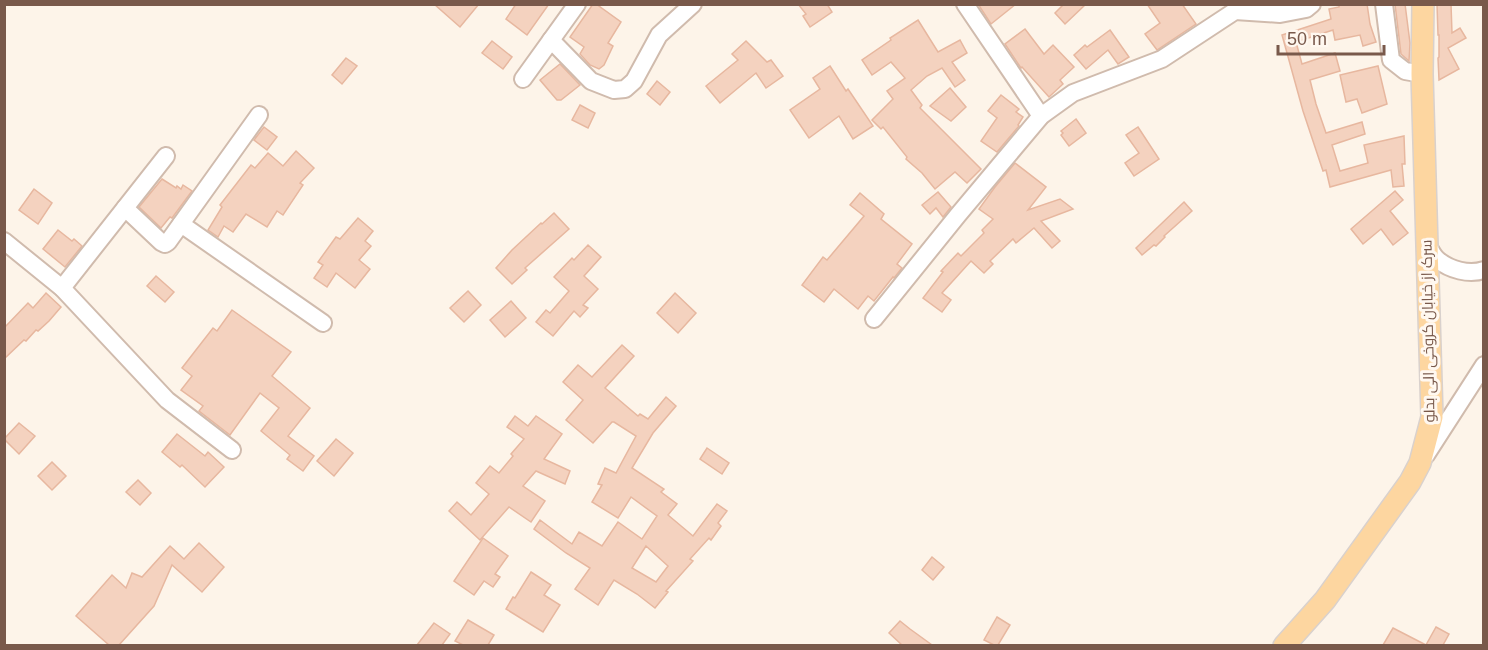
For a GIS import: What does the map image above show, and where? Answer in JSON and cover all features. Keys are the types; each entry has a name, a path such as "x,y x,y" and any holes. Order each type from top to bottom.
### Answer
{"main road":[{"name":"سرک از خیابان کروخی الی بدلو","path":"1284,645 1325,600 1410,483 1420,463 1432,417 1422,75 1423,4"}],"street":[{"path":"523,79 576,4"},
{"path":"551,40 591,81 614,90 626,89 634,81 660,35 693,4"},
{"path":"965,4 1041,116"},
{"path":"874,319 958,214 1041,116 1073,93 1162,59 1235,11 1306,9 1312,4"},
{"path":"1384,4 1391,60 1405,70 1422,75"},
{"path":"125,208 160,242 165,244 168,242 259,114"},
{"path":"62,288 166,156"},
{"path":"181,225 323,322"},
{"path":"4,241 62,288 167,400 232,450"},
{"path":"1427,244 1436,258 1446,265 1459,270 1476,272 1484,270"},
{"path":"1420,463 1484,365"}],"building":[{"path":"434,4 479,4 460,27"},
{"path":"516,4 549,4 527,35 506,19"},
{"path":"593,4 621,22 608,43 613,46 604,65 599,69 590,65 580,54 584,47 570,37"},
{"path":"798,4 827,4 832,12 810,27 803,16 806,14"},
{"path":"978,4 1016,4 991,24"},
{"path":"1064,4 1086,4 1065,24 1055,13"},
{"path":"1147,4 1182,4 1196,24 1157,50 1145,34 1160,23"},
{"path":"1339,4 1367,4 1376,42 1363,46 1360,35 1335,40 1333,30 1296,42 1302,64 1335,53 1340,71 1310,80 1326,133 1362,122 1365,134 1332,145 1340,171 1368,163 1364,145 1404,136 1405,164 1402,164 1404,186 1393,187 1391,170 1330,187 1326,170 1323,171 1303,111 1282,35 1331,19 1329,9 1339,7"},
{"path":"1395,4 1405,4 1410,43 1409,61 1401,54"},
{"path":"1437,4 1451,4 1452,33 1460,28 1466,38 1448,48 1459,69 1439,80 1439,35"},
{"path":"918,20 938,52 960,40 967,53 952,62 965,80 955,87 942,68 927,76 911,90 922,105 920,108 981,169 967,183 955,172 935,189 906,159 907,157 883,127 881,129 872,120 893,99 887,91 905,78 891,62 872,75 862,60"},
{"path":"1025,29 1044,54 1053,45 1074,67 1060,80 1063,84 1049,97 1021,68 1005,44"},
{"path":"1110,30 1129,57 1118,64 1108,50 1086,69 1074,55 1085,45 1087,47"},
{"path":"492,41 512,57 503,69 482,53"},
{"path":"746,41 767,62 771,60 783,76 766,88 756,73 720,103 706,86 738,60 732,54"},
{"path":"346,58 357,66 342,84 332,75"},
{"path":"560,64 580,85 561,100 557,100 540,80"},
{"path":"830,66 873,126 853,139 839,116 809,138 790,110 820,89 813,78"},
{"path":"1378,66 1387,104 1362,113 1357,99 1346,102 1340,75"},
{"path":"657,81 670,92 660,105 647,94"},
{"path":"950,88 966,107 951,121 930,106"},
{"path":"1001,95 1019,109 1016,112 1023,117 1019,126 997,152 981,141 997,118 988,111"},
{"path":"580,105 595,113 588,128 572,120"},
{"path":"1076,119 1086,133 1069,146 1061,135 1063,133 1061,131"},
{"path":"264,127 277,137 267,150 254,140"},
{"path":"1138,127 1159,159 1134,176 1125,163 1139,153 1126,135"},
{"path":"296,151 314,168 300,183 303,185 283,215 277,211 267,227 246,214 233,232 224,226 218,237 208,230 222,207 220,205 251,165 255,168 268,153 283,166"},
{"path":"1015,163 1046,187 1028,210 1060,199 1073,209 1041,221 1060,241 1052,248 1034,228 1016,243 1013,239 990,261 993,264 984,273 971,261 942,293 951,300 942,312 923,298 943,272 941,271 958,253 961,256 984,233 982,230 993,219 979,209"},
{"path":"162,179 176,188 177,186 181,189 183,185 192,191 172,218 170,217 161,228 139,207"},
{"path":"34,189 52,203 38,224 19,210"},
{"path":"1395,191 1403,200 1390,211 1408,233 1393,245 1381,229 1363,244 1351,229"},
{"path":"938,192 951,207 943,217 936,208 930,214 922,205"},
{"path":"860,193 884,214 881,219 912,244 897,264 902,268 894,278 874,301 868,296 858,309 834,289 824,302 802,285 823,257 827,260 864,216 850,205"},
{"path":"1184,202 1192,211 1156,246 1154,245 1142,255 1136,248"},
{"path":"554,213 569,229 525,268 527,270 512,284 496,268 512,250"},
{"path":"358,218 373,231 365,241 371,246 359,260 370,269 355,288 336,273 327,287 314,278 323,265 318,262 336,237 340,239"},
{"path":"58,230 82,246 65,267 43,249"},
{"path":"588,245 601,257 584,276 598,289 583,305 588,308 580,317 574,311 553,336 536,322 546,310 550,313 569,291 554,277"},
{"path":"156,276 174,292 165,302 147,286"},
{"path":"468,291 481,305 464,322 450,308"},
{"path":"46,293 61,307 49,321 4,359 4,328 28,303 33,308"},
{"path":"675,293 696,313 678,333 657,313"},
{"path":"511,301 526,318 505,337 490,320"},
{"path":"232,310 291,352 272,376 310,408 288,436 314,456 303,471 287,459 290,455 261,431 279,408 260,393 230,435 199,411 203,406 181,390 192,376 182,368 213,328 217,331"},
{"path":"622,345 634,356 605,388 638,416 640,414 648,419 666,397 676,406 653,433 632,468 664,489 661,492 677,504 668,515 693,536 717,504 727,511 718,523 721,526 711,540 709,538 690,559 693,561 666,591 668,592 655,608 614,580 598,605 575,589 590,568 534,529 540,520 572,544 579,532 602,546 618,522 642,539 657,516 631,497 618,518 592,502 602,485 598,484 605,468 616,473 636,436 612,422 593,443 566,420 583,400 563,382 578,365 592,377","holes":["646,546 668,566 656,582 632,568"]},
{"path":"515,416 528,426 536,416 562,434 544,459 570,471 565,484 536,471 523,486 545,501 531,522 509,507 480,540 449,511 457,502 471,515 489,494 476,483 490,466 499,473 524,439 507,427"},
{"path":"19,423 35,436 19,454 4,439"},
{"path":"177,434 205,456 208,452 224,467 205,487 182,465 180,467 162,452"},
{"path":"336,439 353,453 334,476 317,461"},
{"path":"707,448 729,463 722,474 700,459"},
{"path":"52,462 66,476 52,490 38,476"},
{"path":"138,480 151,493 140,505 126,492"},
{"path":"483,538 508,556 495,574 500,577 493,587 484,581 474,595 454,581"},
{"path":"199,543 224,567 202,592 172,565 154,606 119,645 109,645 76,616 112,575 126,588 132,573 142,577 170,546 184,559"},
{"path":"932,557 944,567 933,580 922,570"},
{"path":"531,572 551,585 544,595 560,605 543,632 506,609"},
{"path":"997,617 1010,625 998,645 994,645 984,640"},
{"path":"468,620 494,635 488,645 463,645 455,641"},
{"path":"900,621 932,645 902,645 889,633"},
{"path":"434,623 450,634 442,645 417,645"},
{"path":"1436,627 1449,634 1443,645 1426,645"},
{"path":"1393,628 1426,645 1383,645"}]}
